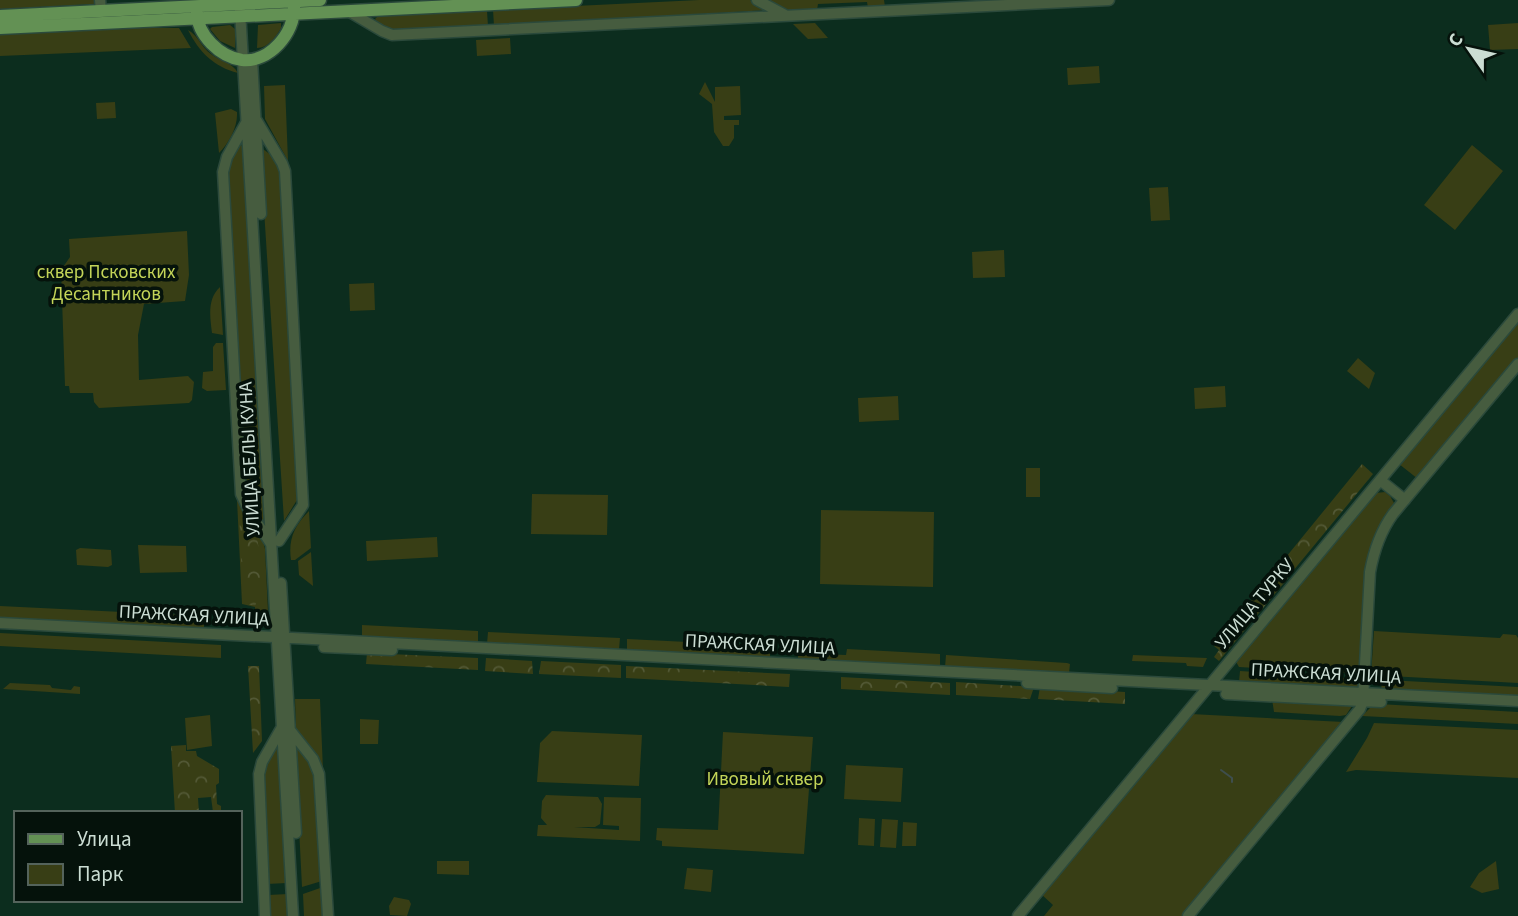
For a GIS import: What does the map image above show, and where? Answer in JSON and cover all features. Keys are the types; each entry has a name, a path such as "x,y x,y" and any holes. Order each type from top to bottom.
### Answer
{"main road":[{"path":"294,5 320,0"},
{"path":"0,16 100,5 197,8 294,5 348,11 576,0"},
{"path":"197,8 201,30 212,44 226,54 248,60 266,54 282,40 290,27 294,5"},
{"path":"0,28 197,8"}],"street":[{"path":"757,0 786,16"},
{"path":"348,11 392,35 1109,0"},
{"name":"УЛИЦА БЕЛЫ КУНА","path":"240,7 248,60 286,728 300,916"},
{"path":"251,120 285,171 294,328 303,505 275,542 248,509 241,494 228,267 223,172 227,157 251,120"},
{"name":"УЛИЦА ТУРКУ","path":"1018,916 1518,314"},
{"path":"1188,916 1360,709 1364,697 1372,563 1382,531 1518,364"},
{"path":"1380,480 1405,500"},
{"name":"ПРАЖСКАЯ УЛИЦА","path":"0,623 281,641 1207,689 1518,701"},
{"name":"ПРАЖСКАЯ УЛИЦА","path":"0,631 281,641"},
{"name":"ПРАЖСКАЯ УЛИЦА","path":"1364,697 1518,709"},
{"path":"265,916 259,774 262,762 286,728 313,759 319,774 328,916"},
{"name":"УЛИЦА БЕЛЫ КУНА","path":"286,728 293,916"}],"green space":[{"path":"0,0 95,1 94,4 0,9"},
{"path":"750,0 767,10 494,26 493,10"},
{"path":"767,0 884,0 885,7 868,8 867,2 818,4 817,10 791,11"},
{"path":"487,11 488,26 396,31 384,27 375,19 378,16"},
{"path":"281,23 277,35 265,46 257,48 258,25"},
{"path":"815,23 828,38 808,39 793,24"},
{"path":"1518,23 1518,49 1490,50 1488,25"},
{"path":"230,25 235,29 235,48 220,41 210,29"},
{"path":"179,28 191,48 0,56 0,34"},
{"path":"188,30 208,51 233,66 238,73 208,58"},
{"path":"510,38 511,54 477,56 476,40"},
{"path":"1099,66 1100,83 1068,85 1067,68"},
{"path":"705,82 715,102 715,87 740,86 741,115 724,116 724,120 739,120 739,125 734,125 734,138 729,146 723,146 714,132 712,104 699,94"},
{"path":"285,85 288,161 265,119 264,86"},
{"path":"115,102 116,118 97,119 96,103"},
{"path":"231,109 237,112 236,123 229,140 219,153 215,113"},
{"path":"239,145 245,146 266,520 262,522 247,498 245,488 227,172 231,157"},
{"path":"1472,145 1503,171 1455,230 1424,205"},
{"path":"260,147 274,157 281,176 297,500 284,521"},
{"path":"1168,187 1170,220 1151,221 1149,188"},
{"name":"сквер Псковских Десантников","path":"187,231 189,275 185,301 144,304 138,335 139,380 188,376 194,382 192,400 189,403 99,408 94,402 93,393 70,393 69,386 65,386 61,270 70,257 69,239"},
{"path":"1004,250 1005,277 973,278 972,252"},
{"path":"374,283 375,310 350,311 349,284"},
{"path":"220,287 223,335 212,333 210,308"},
{"path":"1518,320 1518,359 1418,479 1399,464"},
{"path":"216,343 223,343 226,390 207,391 202,388 203,372 213,371 213,347"},
{"path":"1358,358 1375,373 1369,389 1347,371"},
{"path":"1225,386 1226,407 1195,409 1194,388"},
{"path":"898,396 899,420 859,422 858,398"},
{"path":"1362,464 1373,474 1293,571 1282,562"},
{"path":"1026,468 1040,468 1040,497 1026,497"},
{"path":"1385,492 1394,503 1379,530 1361,674 1239,667 1235,660 1376,493"},
{"path":"532,494 608,495 607,535 531,534"},
{"path":"240,499 262,537 265,549 268,611 255,611 255,607 242,604 237,500"},
{"path":"239,509 242,509 253,525 258,545 260,578 255,606 243,603"},
{"path":"821,510 934,512 933,587 820,584"},
{"path":"309,511 311,548 291,560 293,534"},
{"path":"437,537 438,557 367,561 366,541"},
{"path":"138,545 186,546 187,572 140,573"},
{"path":"76,550 111,550 112,565 77,565"},
{"path":"311,552 313,586 299,575 298,561"},
{"path":"1277,569 1288,578 1219,661 1214,657 1219,650 1214,646"},
{"path":"0,606 204,616 204,629 0,618"},
{"path":"362,625 478,631 478,642 362,637"},
{"path":"1374,631 1500,638 1503,634 1516,635 1518,683 1371,675"},
{"path":"488,632 620,638 619,650 487,644"},
{"path":"0,633 221,645 221,658 0,646"},
{"path":"627,639 770,646 770,658 627,650"},
{"path":"795,647 820,648 820,654 846,655 847,649 940,654 940,667 798,660 798,656 794,655"},
{"path":"367,653 478,658 478,670 366,664"},
{"path":"946,655 1070,664 1069,673 945,667"},
{"path":"1133,655 1207,658 1203,667 1187,666 1186,663 1132,661"},
{"path":"486,658 532,661 533,674 485,671"},
{"path":"541,661 621,665 621,678 539,674"},
{"path":"248,666 259,666 262,741 253,753"},
{"path":"626,666 790,674 789,687 626,678"},
{"path":"1240,671 1361,679 1358,688 1239,682"},
{"path":"841,677 950,683 950,695 841,689"},
{"path":"1387,680 1518,687 1518,696 1381,690 1382,682"},
{"path":"956,682 1034,687 1030,699 956,695"},
{"path":"10,683 50,685 52,688 71,690 74,686 80,687 80,694 3,689"},
{"path":"1040,687 1125,692 1125,704 1038,699"},
{"path":"295,699 320,699 323,770 296,731"},
{"path":"1272,699 1354,703 1346,715 1340,716 1274,712"},
{"path":"1379,704 1518,712 1518,724 1362,716 1370,708 1379,707"},
{"path":"1191,714 1344,722 1183,916 1044,916 1053,905 1041,894"},
{"path":"210,715 212,746 187,750 185,718"},
{"path":"360,719 379,720 378,744 360,744"},
{"path":"1374,723 1518,730 1518,778 1356,770 1346,772"},
{"path":"552,731 642,735 639,786 537,782 540,743"},
{"name":"Ивовый сквер","path":"723,732 813,737 804,854 662,846 662,841 656,840 657,828 718,830"},
{"path":"186,745 186,751 196,751 197,756 219,769 219,783 216,785 217,804 221,806 221,811 213,811 211,797 198,798 199,811 175,811 171,746"},
{"path":"297,746 315,773 322,881 302,887 295,748"},
{"path":"276,747 279,748 287,883 267,884 263,770"},
{"path":"846,765 903,768 901,802 844,799"},
{"path":"546,795 598,797 602,804 600,824 595,827 574,827 619,830 619,826 603,825 604,797 641,798 640,841 537,836 538,825 547,825 541,818 542,801"},
{"path":"859,818 875,819 874,846 858,845"},
{"path":"882,819 898,820 896,848 880,847"},
{"path":"903,822 917,823 916,846 902,846"},
{"path":"437,861 469,861 469,875 437,874"},
{"path":"1496,861 1499,889 1482,893 1470,887 1479,873"},
{"path":"687,868 713,870 711,892 684,889"},
{"path":"323,887 324,916 304,916 303,894"},
{"path":"288,894 289,916 269,916 268,895"},
{"path":"394,897 409,900 411,904 407,916 390,915 389,906"}],"waterway":[{"path":"1221,770 1232,778 1232,782"}]}
